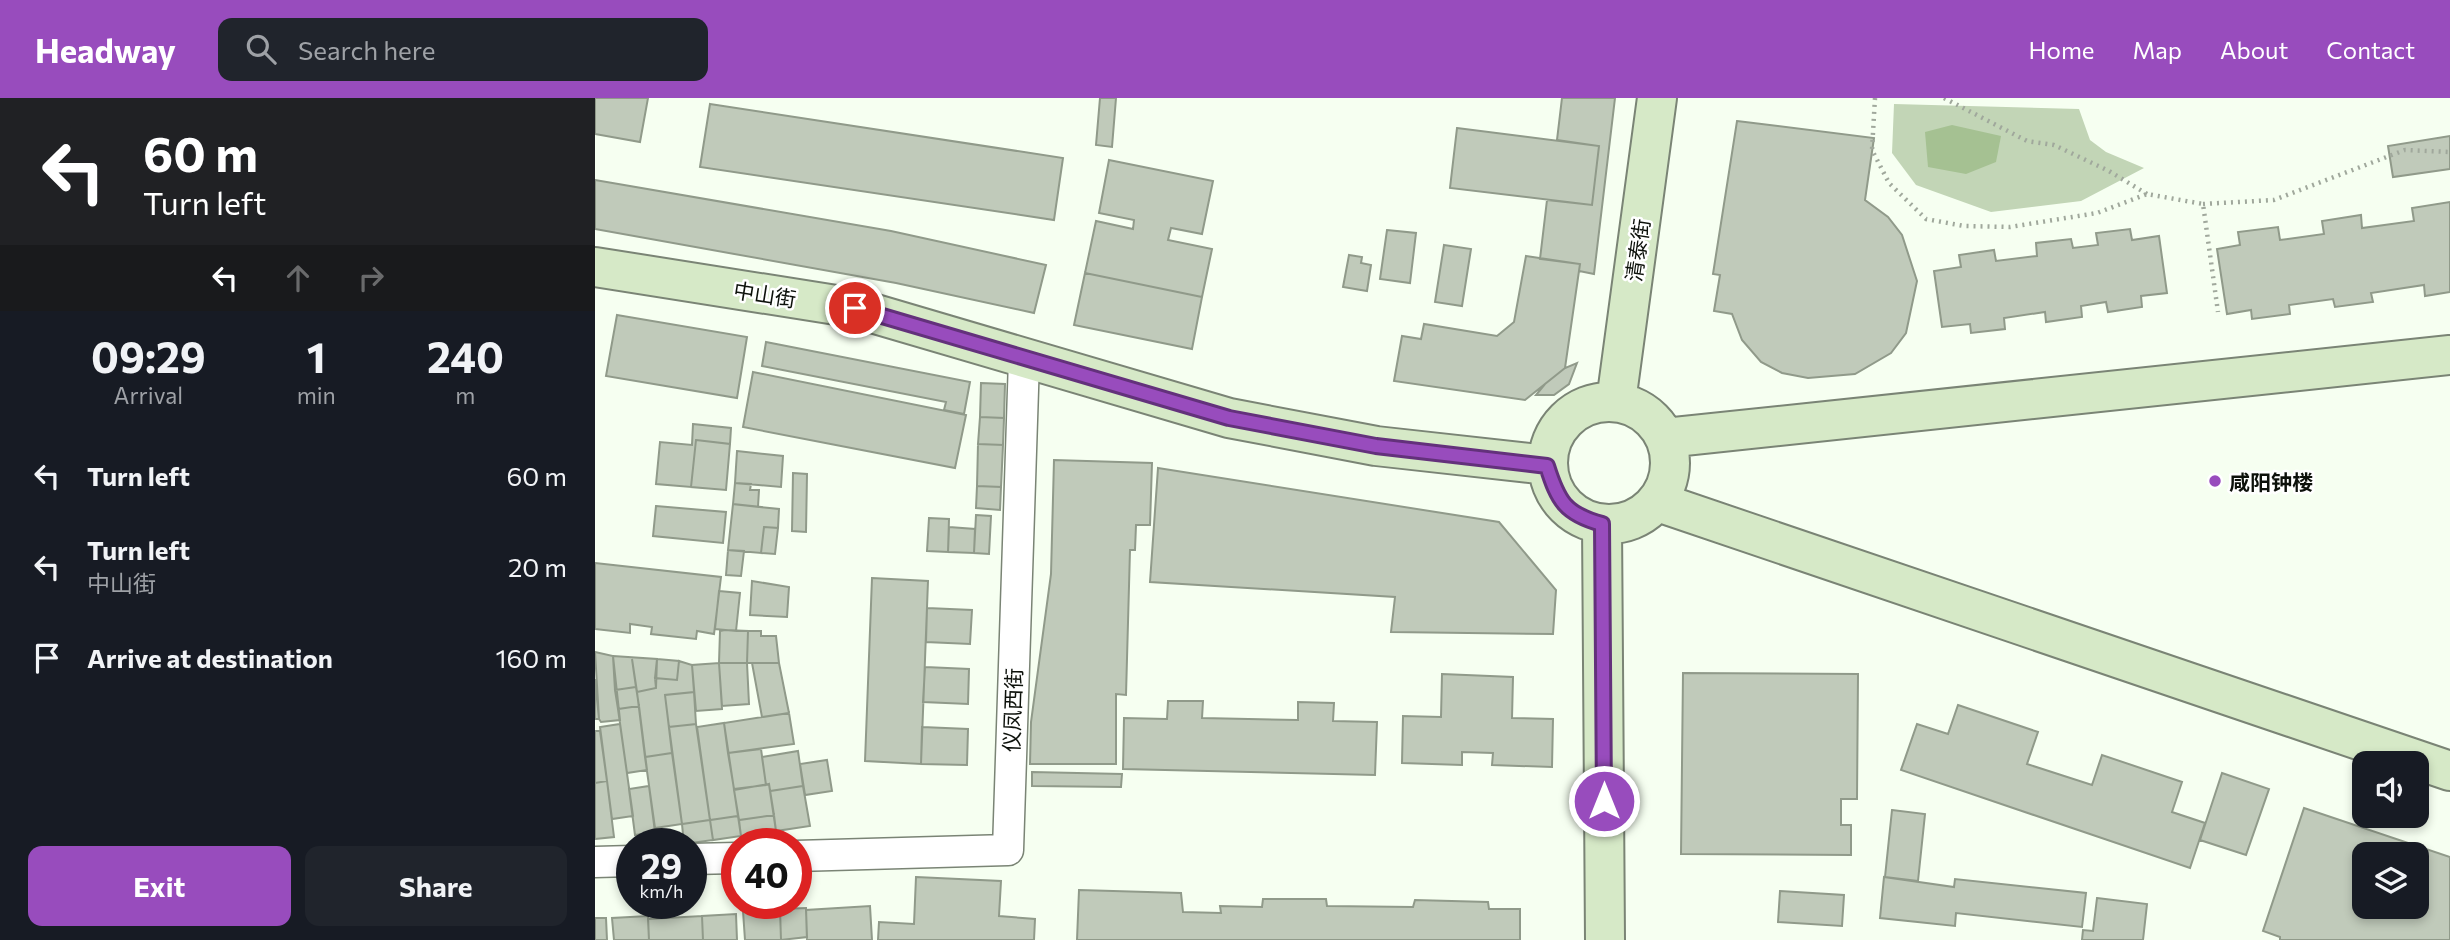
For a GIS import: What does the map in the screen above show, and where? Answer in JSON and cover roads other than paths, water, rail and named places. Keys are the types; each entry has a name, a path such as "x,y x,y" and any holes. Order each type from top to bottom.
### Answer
{"street":[{"name":"清泰街","path":"1616,402 1657,98"},
{"name":"中山街","path":"595,267 855,308 1229,418 1376,446 1547,466"},
{"path":"1665,438 2450,355"},
{"name":"仪凤西街","path":"812,856 1008,850 1024,359"},
{"path":"1595,402 1616,402 1636,408 1654,420 1665,438 1671,464 1667,485 1644,514 1624,522 1602,524 1582,518 1571,511 1556,495 1547,466 1550,445 1560,425 1575,411 1595,402"},
{"path":"1655,503 2450,771"},
{"path":"1602,524 1605,940"},
{"path":"595,862 616,861"}],"place":[{"name":"咸阳钟楼","path":"2215,481"}]}
